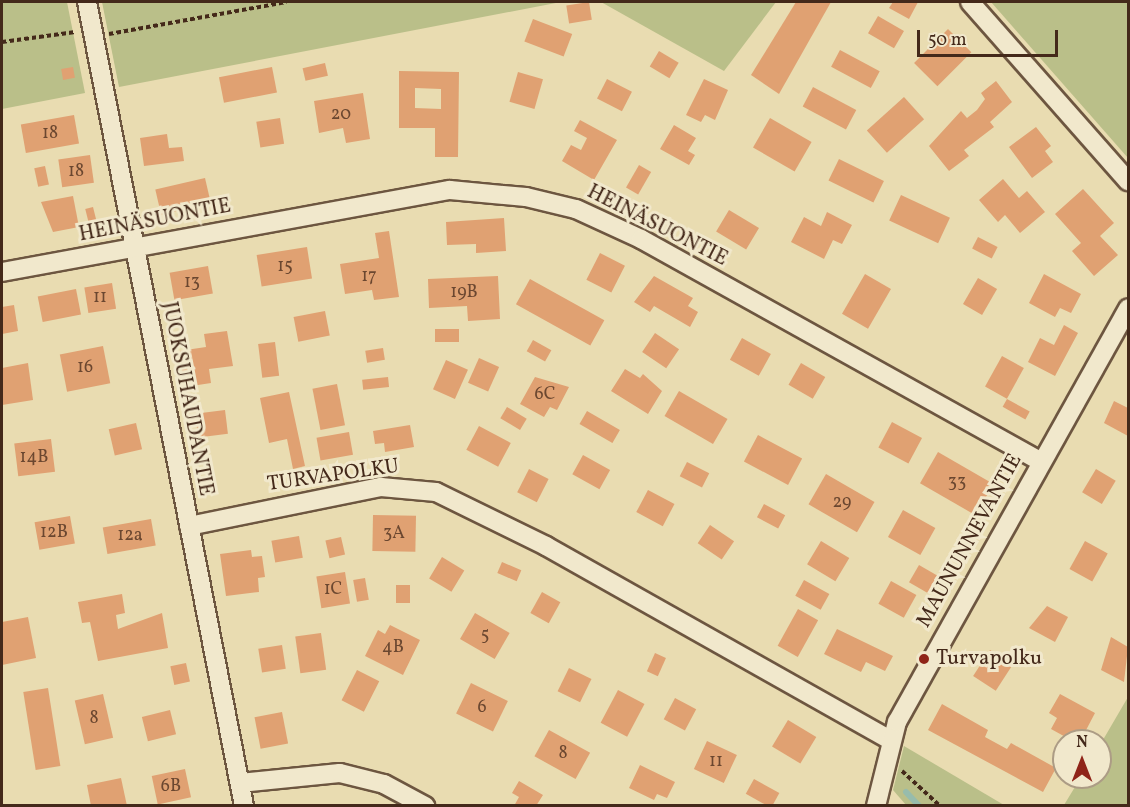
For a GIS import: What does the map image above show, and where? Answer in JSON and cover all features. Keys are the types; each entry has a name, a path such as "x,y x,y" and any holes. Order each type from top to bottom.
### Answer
{"street":[{"name":"JUOKSUHAUDANTIE","path":"87,2 244,806"},
{"path":"970,2 1128,181"},
{"name":"HEINÄSUONTIE","path":"2,272 450,190 542,200 641,239 1040,461"},
{"name":"MAUNUNNEVANTIE","path":"876,806 888,739 1040,461 1128,308"},
{"name":"TURVAPOLKU","path":"189,526 381,487 436,492 537,542 888,739"},
{"path":"240,783 340,773 384,784 425,806"}],"path":[{"path":"2,42 41,34 93,34 286,2"},
{"path":"884,759 940,806"}],"green space":[{"path":"2,2 67,2 85,93 2,109"},
{"path":"102,2 561,2 119,87"},
{"path":"601,2 776,2 724,71"},
{"path":"991,2 1128,2 1128,158"},
{"path":"1128,697 1128,805 1064,805 1074,789 1112,789 1112,729 1109,729"},
{"path":"904,746 1004,805 906,805 893,790"}],"building":[{"path":"589,2 592,20 569,23 566,6"},
{"path":"796,2 831,2 779,94 751,75"},
{"path":"893,2 918,2 909,19 889,8"},
{"path":"878,16 904,31 894,48 868,33"},
{"path":"533,19 572,34 564,56 524,41"},
{"path":"948,29 971,52 937,86 914,63"},
{"path":"840,50 880,71 871,88 831,67"},
{"path":"659,51 679,63 669,78 650,66"},
{"path":"325,63 328,76 306,81 303,68"},
{"path":"73,67 75,78 63,80 61,69"},
{"path":"272,67 277,93 224,103 219,77"},
{"path":"399,71 459,72 458,157 435,157 435,128 399,128","holes":["415,88 441,89 441,109 415,108"]},
{"path":"518,72 543,79 534,109 509,102"},
{"path":"607,79 632,92 622,111 597,99"},
{"path":"704,79 728,90 715,120 705,115 701,122 686,115"},
{"path":"996,81 1012,102 990,122 994,127 964,150 969,156 949,171 929,146 961,111 967,118 977,110 985,99 981,93"},
{"path":"813,87 856,110 846,129 803,106"},
{"path":"363,93 370,139 346,143 343,128 319,133 314,101"},
{"path":"904,97 924,119 887,153 867,130"},
{"path":"74,115 79,144 26,153 21,124"},
{"path":"280,118 284,144 260,147 256,122"},
{"path":"770,118 812,142 795,171 753,147"},
{"path":"580,120 617,140 594,180 562,161 571,145 581,150 587,138 574,131"},
{"path":"674,125 696,138 688,151 695,155 689,165 660,149"},
{"path":"1036,127 1051,146 1045,151 1053,162 1032,178 1009,147"},
{"path":"167,134 169,148 182,147 184,161 144,166 140,138"},
{"path":"90,155 94,183 62,187 58,159"},
{"path":"839,159 884,181 873,202 828,181"},
{"path":"639,165 651,172 638,195 626,188"},
{"path":"45,166 49,185 38,187 34,168"},
{"path":"205,178 211,203 161,215 155,189"},
{"path":"1003,179 1019,198 1027,191 1045,212 1020,233 1005,215 998,222 979,200"},
{"path":"1083,189 1114,223 1100,236 1118,255 1094,276 1072,251 1081,243 1055,214"},
{"path":"901,195 950,218 938,243 889,220"},
{"path":"73,196 79,227 53,232 41,202"},
{"path":"93,207 97,223 89,224 85,209"},
{"path":"729,210 759,228 746,249 716,231"},
{"path":"827,212 852,225 842,244 833,240 824,259 791,242 804,217 821,226"},
{"path":"504,218 506,251 476,253 476,244 447,245 446,222"},
{"path":"389,231 399,297 374,300 372,290 345,294 340,264 379,258 375,233"},
{"path":"978,237 998,247 992,259 972,249"},
{"path":"307,247 312,279 262,287 257,255"},
{"path":"600,253 625,266 611,292 586,280"},
{"path":"208,266 213,294 174,300 170,273"},
{"path":"865,274 891,289 868,329 842,314"},
{"path":"1044,274 1081,294 1071,313 1060,308 1055,317 1029,303"},
{"path":"498,276 500,319 468,321 467,306 429,308 428,279"},
{"path":"654,276 693,298 688,306 698,312 690,327 654,306 650,312 634,302"},
{"path":"978,278 997,289 982,315 963,304"},
{"path":"530,279 604,320 590,346 516,304"},
{"path":"112,283 116,309 88,313 84,287"},
{"path":"76,289 81,315 43,322 38,296"},
{"path":"14,305 18,331 2,334 2,307"},
{"path":"325,311 330,336 298,342 294,317"},
{"path":"1064,325 1078,333 1055,376 1028,362 1040,338 1054,345"},
{"path":"435,329 459,329 459,342 435,342"},
{"path":"227,331 233,366 209,369 211,383 185,387 179,351 206,347 204,334"},
{"path":"655,333 679,349 666,368 642,352"},
{"path":"742,338 771,354 759,376 730,360"},
{"path":"533,340 551,350 545,362 527,351"},
{"path":"275,342 279,376 262,378 258,344"},
{"path":"103,346 110,383 67,392 60,354"},
{"path":"383,348 385,360 367,363 365,351"},
{"path":"1002,356 1024,368 1007,399 985,387"},
{"path":"479,358 499,367 488,392 468,383"},
{"path":"446,360 468,370 455,399 433,389"},
{"path":"28,363 33,400 2,405 2,368"},
{"path":"801,363 825,377 813,399 788,385"},
{"path":"625,369 640,378 643,374 662,391 648,414 611,391"},
{"path":"388,377 389,387 363,390 362,380"},
{"path":"535,377 569,387 557,410 550,407 544,417 520,404"},
{"path":"337,384 345,425 320,430 312,389"},
{"path":"679,391 727,419 713,444 664,416"},
{"path":"289,392 305,466 293,469 287,439 269,443 260,398"},
{"path":"1007,399 1030,412 1025,419 1003,407"},
{"path":"1114,401 1128,408 1128,436 1104,423"},
{"path":"507,407 527,419 520,430 500,418"},
{"path":"225,410 228,434 198,437 195,414"},
{"path":"587,411 620,430 612,443 580,424"},
{"path":"892,422 922,438 908,464 878,448"},
{"path":"136,423 142,449 115,456 109,429"},
{"path":"410,425 414,447 385,452 384,443 375,444 373,431"},
{"path":"479,426 511,443 498,467 466,450"},
{"path":"349,432 353,455 320,460 317,438"},
{"path":"758,435 802,458 788,485 744,461"},
{"path":"51,439 55,472 18,476 14,444"},
{"path":"938,452 993,484 975,515 920,483"},
{"path":"583,455 610,470 599,489 572,474"},
{"path":"687,462 709,473 702,488 680,476"},
{"path":"529,469 549,479 537,502 517,492"},
{"path":"1096,469 1116,481 1102,504 1082,492"},
{"path":"826,474 874,502 857,532 808,504"},
{"path":"648,490 674,504 663,526 636,512"},
{"path":"764,504 785,515 778,529 757,517"},
{"path":"903,510 935,528 920,555 888,537"},
{"path":"373,515 416,516 415,552 372,551"},
{"path":"70,516 75,544 39,550 35,522"},
{"path":"151,519 156,546 107,554 103,528"},
{"path":"710,525 734,541 722,559 698,543"},
{"path":"299,536 303,558 275,563 271,541"},
{"path":"341,537 345,555 329,558 325,541"},
{"path":"821,541 849,558 835,581 807,564"},
{"path":"1085,541 1108,554 1092,582 1069,569"},
{"path":"251,550 252,557 262,556 265,577 258,578 259,592 226,596 220,554"},
{"path":"442,557 464,570 451,592 429,578"},
{"path":"502,562 521,570 517,581 497,573"},
{"path":"919,565 938,576 928,593 909,582"},
{"path":"345,572 350,604 321,608 316,577"},
{"path":"365,578 369,600 357,602 353,580"},
{"path":"804,580 829,594 821,610 795,596"},
{"path":"891,581 916,595 904,618 878,604"},
{"path":"396,585 410,585 410,603 396,603"},
{"path":"542,592 560,602 549,623 530,613"},
{"path":"122,594 125,613 116,615 118,629 162,613 168,648 98,661 90,622 82,623 78,602"},
{"path":"1047,606 1068,617 1055,642 1029,628"},
{"path":"798,609 818,620 798,657 778,646"},
{"path":"475,613 510,633 495,659 460,639"},
{"path":"28,617 36,658 2,665 2,622"},
{"path":"390,625 420,640 403,675 365,656 378,630 385,634"},
{"path":"837,629 893,656 885,671 866,662 861,672 824,654"},
{"path":"321,633 326,670 300,673 295,637"},
{"path":"1111,637 1128,647 1124,682 1101,670"},
{"path":"282,645 286,669 262,672 258,649"},
{"path":"990,650 1013,665 996,691 973,676"},
{"path":"655,653 666,658 658,676 647,671"},
{"path":"186,663 190,682 174,685 170,666"},
{"path":"569,668 591,679 580,702 558,691"},
{"path":"357,670 379,681 364,712 342,700"},
{"path":"471,683 508,701 493,732 456,714"},
{"path":"48,688 60,766 36,770 23,692"},
{"path":"618,690 644,704 627,737 601,723"},
{"path":"103,694 113,738 85,744 75,701"},
{"path":"1060,694 1095,713 1087,729 1052,730 1051,729 1057,718 1049,713"},
{"path":"675,698 696,709 685,730 664,719"},
{"path":"942,704 988,730 985,737 1007,749 1011,743 1052,766 1052,775 1043,792 928,730"},
{"path":"170,710 176,734 148,741 142,717"},
{"path":"282,712 288,743 261,749 255,717"},
{"path":"788,720 816,737 800,764 772,747"},
{"path":"549,730 590,753 576,779 534,756"},
{"path":"707,741 737,755 724,783 694,769"},
{"path":"640,765 675,782 667,798 657,794 654,800 629,788"},
{"path":"185,769 191,797 158,804 152,776"},
{"path":"121,778 127,806 91,806 87,785"},
{"path":"754,779 779,793 772,806 768,806 746,794"},
{"path":"519,781 543,795 536,806 514,806 519,797 512,793"}],"waterway":[{"path":"906,792 919,806"}],"place":[{"name":"Turvapolku","path":"924,659"}]}
